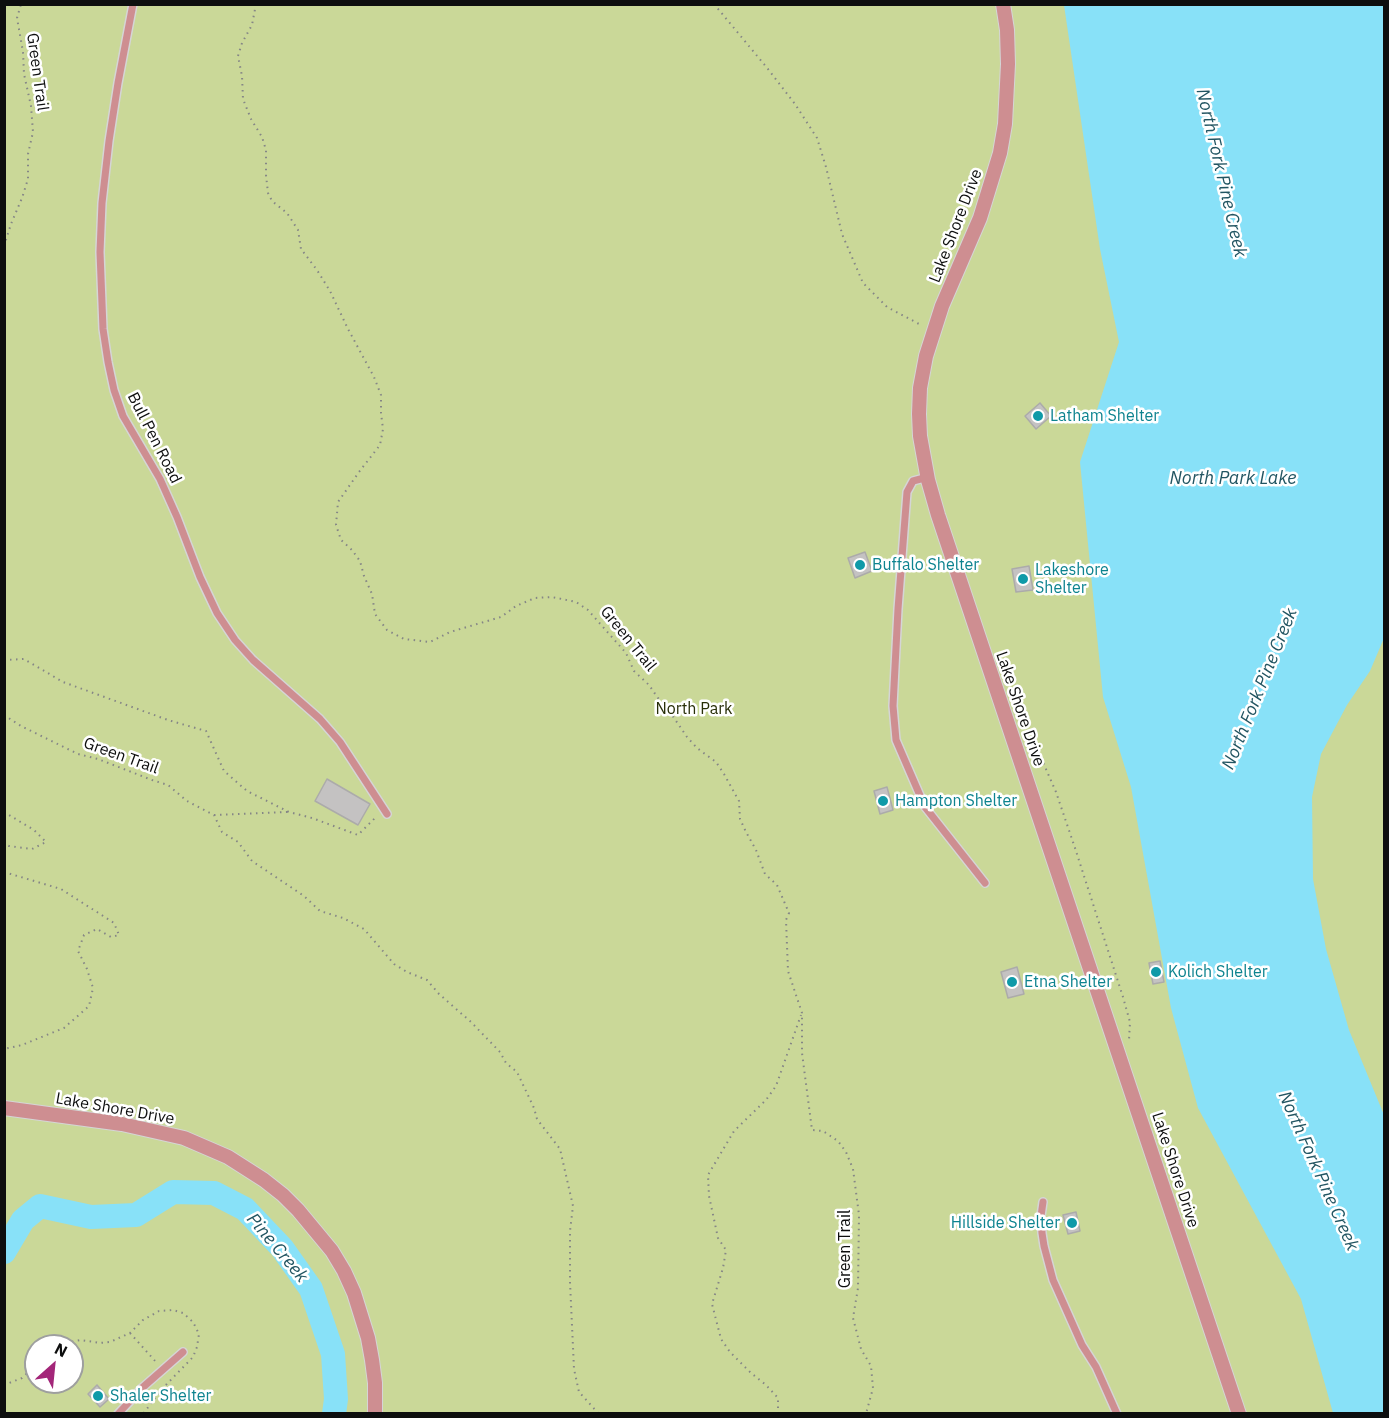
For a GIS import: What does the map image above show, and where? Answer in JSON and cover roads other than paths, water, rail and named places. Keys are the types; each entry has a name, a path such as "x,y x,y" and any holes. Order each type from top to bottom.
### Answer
{"street":[{"name":"Lake Shore Drive","path":"1002,4 1007,30 1008,74 1005,124 1000,153 980,218 942,306 926,356 920,388 920,436 938,515 1239,1413"},
{"name":"Lake Shore Drive","path":"4,1108 122,1124 183,1138 228,1157 283,1195 332,1251 354,1293 368,1338 372,1360 375,1413"}],"lane":[{"name":"Bull Pen Road","path":"133,4 109,141 100,242 103,329 114,390 123,416 160,478 217,613 235,640 253,660 320,719 340,742 385,812"},
{"path":"928,477 914,482 907,492 893,706 896,740 925,807 985,883"},
{"path":"1043,1202 1042,1233 1053,1280 1082,1345 1096,1367 1117,1413"},
{"path":"118,1413 183,1352"}],"water":[{"name":"North Park Lake","path":"1064,5 1384,5 1384,638 1370,671 1347,705 1321,754 1312,797 1313,879 1326,949 1349,1030 1384,1115 1384,1413 1333,1413 1301,1299 1198,1108 1171,1008 1131,787 1103,697 1080,462 1119,342 1100,249"}],"waterway":[{"name":"Pine Creek","path":"4,1252 23,1220 40,1206 91,1217 136,1215 173,1192 214,1193 245,1209 282,1248 311,1289 333,1354 336,1399 334,1414"}],"place":[{"name":"Latham Shelter","path":"1038,416"},
{"name":"Buffalo Shelter","path":"860,565"},
{"name":"Lakeshore Shelter","path":"1023,579"},
{"name":"Hampton Shelter","path":"883,801"},
{"name":"Kolich Shelter","path":"1156,972"},
{"name":"Etna Shelter","path":"1012,982"},
{"name":"Hillside Shelter","path":"1072,1223"},
{"name":"Shaler Shelter","path":"98,1396"}],"water label":[{"name":"North Fork Pine Creek","path":"1221,173"},
{"name":"North Fork Pine Creek","path":"1260,689"},
{"name":"North Fork Pine Creek","path":"1318,1171"}],"park label":[{"name":"North Park","path":"694,709"}]}
